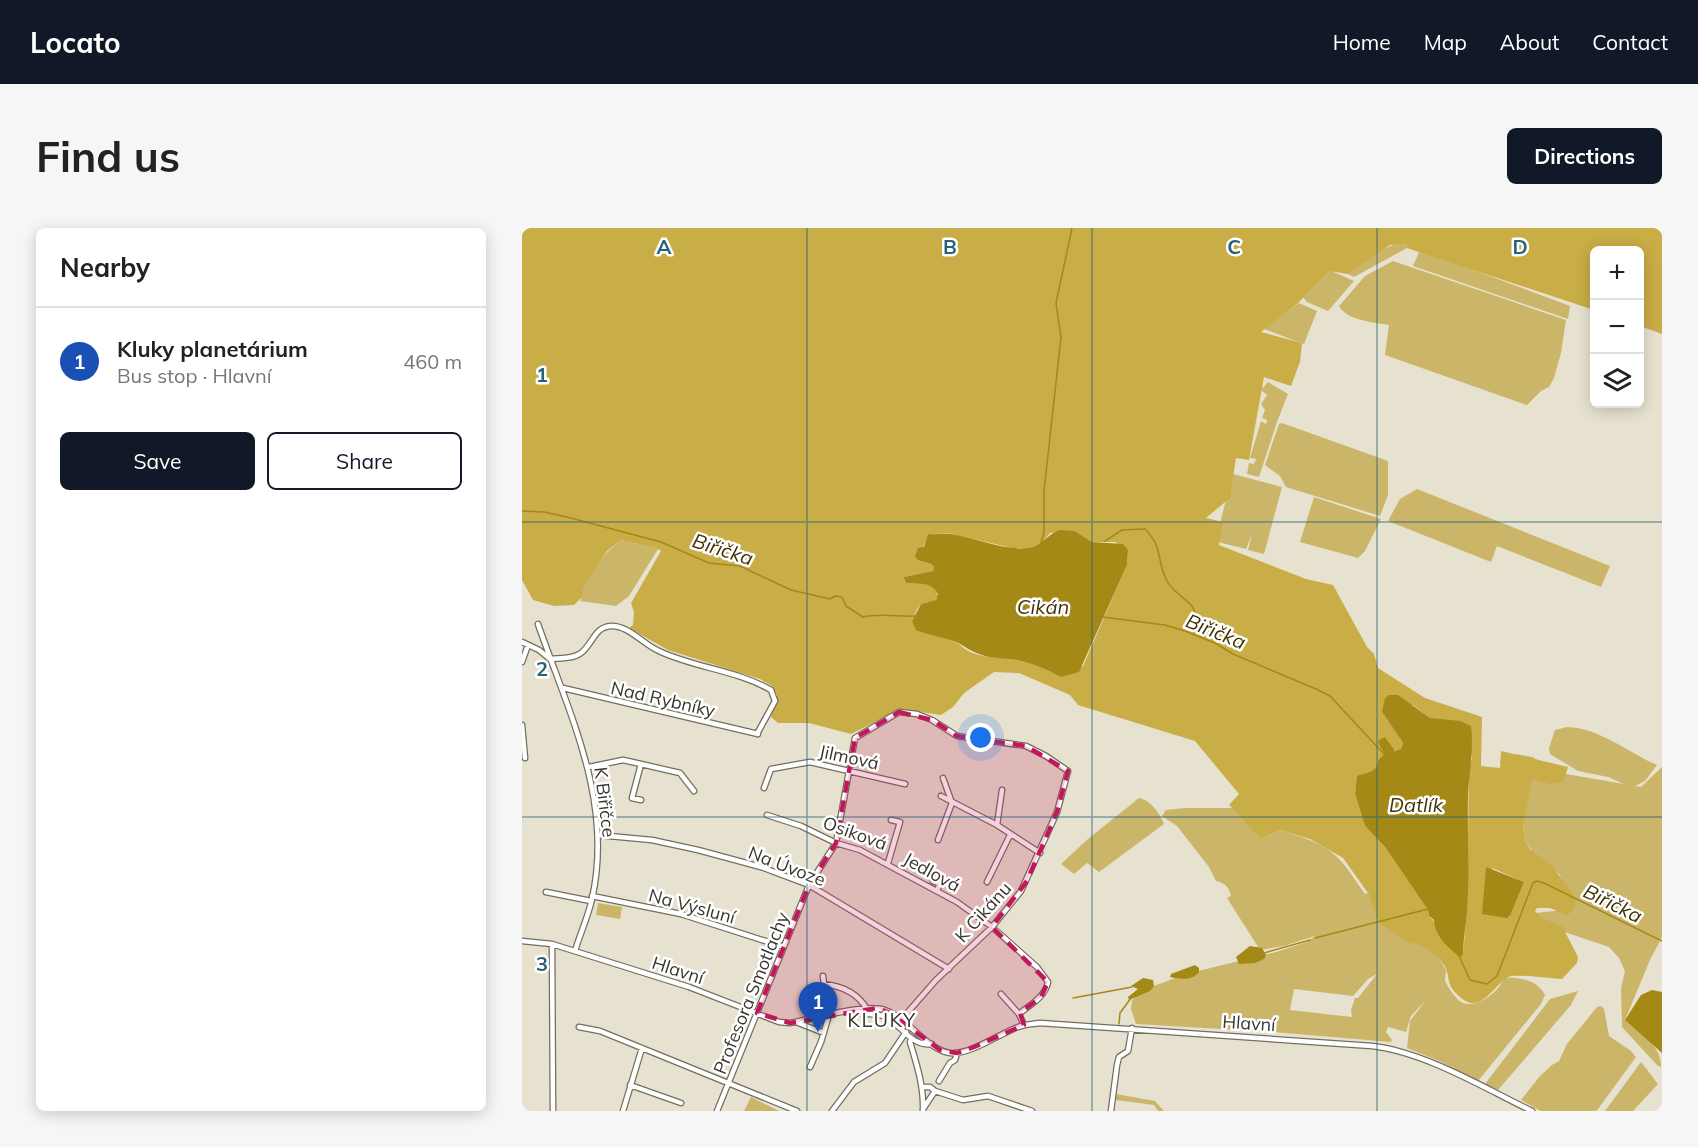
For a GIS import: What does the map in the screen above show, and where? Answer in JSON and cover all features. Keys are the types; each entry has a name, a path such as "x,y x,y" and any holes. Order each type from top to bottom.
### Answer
{"street":[{"name":"K Biřičce","path":"538,624 563,688 589,767 598,835 592,898 575,951"},
{"name":"Nad Rybníky","path":"550,659 581,654 597,633 607,627 617,627 652,649 677,660 756,682 771,690 775,701 758,735 563,688"},
{"path":"522,642 539,650 550,659"},
{"path":"522,662 528,645"},
{"name":"K Cikánu","path":"848,772 855,738 899,712 917,714 932,720 957,736 1026,746 1068,771 1057,812 1021,891 992,927 936,980 901,1020"},
{"path":"522,725 525,758"},
{"path":"589,767 623,760 641,764 680,773 694,791"},
{"name":"Jilmová","path":"764,788 771,769 810,762 905,784"},
{"path":"641,764 632,798 641,800"},
{"path":"836,843 848,772"},
{"path":"938,840 952,803 943,778"},
{"path":"997,825 1002,790"},
{"path":"940,796 997,825 1040,853"},
{"name":"Osiková","path":"767,815 801,826 836,843 860,850 888,863 900,822 891,820"},
{"name":"Na Úvoze","path":"598,835 652,840 698,850 760,867 809,885 949,969"},
{"path":"987,882 1010,835"},
{"name":"Profesora Smotlachy","path":"717,1111 809,885 836,843"},
{"name":"Jedlová","path":"888,863 957,902 992,927 1037,967 1048,982 1046,990 1041,997 1019,1014"},
{"path":"933,881 940,884 937,890"},
{"name":"Na Výsluní","path":"546,892 681,914 784,947"},
{"name":"Hlavní","path":"522,941 552,944 696,989 779,1022 794,1022 867,1009 884,1010 940,1050 957,1053 1024,1025 1040,1023 1388,1048 1416,1056 1532,1111"},
{"path":"552,944 553,1111"},
{"path":"823,976 824,984 836,986 860,998 867,1009"},
{"path":"1001,994 1019,1014 1024,1025"},
{"name":"Hlavní","path":"852,1011 861,1015 886,1017 906,1032 911,1039 917,1071 924,1087 923,1110"},
{"path":"810,1067 829,1016"},
{"name":"Hlavní","path":"794,1022 824,1033"},
{"path":"579,1027 600,1031 797,1111"},
{"path":"1111,1111 1117,1065 1119,1058 1128,1051 1132,1028"},
{"path":"832,1111 854,1082 885,1063 906,1032"},
{"name":"Hlavní","path":"911,1039 928,1045 932,1044"},
{"path":"623,1111 642,1048"},
{"path":"939,1081 950,1063 955,1060 957,1053"},
{"path":"630,1085 681,1103"},
{"path":"924,1087 963,1100 988,1096 1032,1111"},
{"path":"923,1110 935,1091"}],"highlighted area":[{"path":"899,712 932,720 957,736 1026,746 1068,771 1057,812 1027,881 992,927 1048,982 1041,997 1020,1013 1024,1025 974,1047 957,1053 940,1050 890,1013 877,1008 790,1023 757,1013 809,885 836,843 855,738"}],"shaded area":[{"path":"522,228 1662,228 1662,334 1644,327 1644,246 1590,246 1590,309 1407,248 1406,243 1390,245 1348,274 1329,271 1297,304 1261,332 1302,343 1300,362 1291,386 1264,377 1249,460 1236,458 1230,498 1206,518 1223,522 1219,545 1306,579 1333,585 1367,647 1374,654 1378,668 1425,698 1482,717 1481,766 1500,768 1501,751 1568,767 1564,781 1550,784 1532,779 1523,827 1525,840 1530,849 1552,866 1575,897 1575,909 1567,915 1550,908 1537,908 1535,911 1540,917 1562,926 1578,957 1577,963 1562,979 1512,976 1480,1001 1467,1002 1452,988 1444,965 1438,958 1415,942 1410,944 1377,921 1368,893 1343,858 1310,839 1280,830 1261,839 1229,805 1239,794 1195,741 1078,705 1070,695 1019,673 994,672 964,693 953,707 941,715 901,709 851,734 809,723 778,723 771,717 777,695 772,686 760,679 668,650 629,628 633,625 634,612 631,603 661,551 658,549 621,540 607,551 583,587 582,597 574,605 554,606 533,600 522,580","holes":["1075,531 1092,542 1115,542 1128,550 1127,565 1083,666 1061,677 1022,661 978,655 912,621 921,605 933,602 938,597 936,589 923,582 904,577 933,571 934,567 931,564 918,560 928,535 948,533 1012,548 1030,548 1041,544 1050,533","1413,705 1430,718 1464,724 1472,758 1469,767 1467,911 1463,954 1429,916 1428,910 1385,847 1365,826 1355,794 1357,777 1374,770 1378,760 1386,754 1378,743 1397,751 1401,749 1403,743 1382,712","1492,868 1524,882 1511,914"]},
{"path":"1397,243 1406,243 1407,248 1354,277 1348,274 1380,251"},
{"path":"1420,250 1570,306 1568,319 1413,266"},
{"path":"1393,261 1566,320 1561,353 1549,387 1541,391 1527,405 1385,355 1389,325 1354,318 1339,306 1365,276"},
{"path":"1329,270 1354,281 1328,311 1307,302 1303,297"},
{"path":"1299,303 1317,311 1304,344 1264,329"},
{"path":"1268,382 1288,394 1259,477 1247,474 1249,463 1254,464 1256,459 1250,458 1261,421 1266,424 1267,420 1262,418 1265,410 1261,404 1267,395 1261,390"},
{"path":"1282,423 1388,461 1388,495 1380,516 1286,487 1280,476 1265,465 1279,424"},
{"path":"1233,474 1282,487 1264,554 1248,550 1252,534 1246,549 1218,542 1221,519"},
{"path":"1417,489 1610,566 1601,587 1497,546 1491,562 1388,521 1400,499"},
{"path":"1314,497 1381,519 1365,551 1358,558 1300,542"},
{"path":"621,540 658,549 629,596 616,606 580,601 589,575"},
{"path":"1567,727 1579,728 1602,736 1657,765 1645,781 1635,786 1641,787 1662,767 1662,937 1625,1020 1654,1046 1658,1052 1661,1067 1622,1027 1621,988 1625,971 1619,958 1609,947 1547,926 1526,914 1572,909 1575,897 1565,886 1559,874 1534,854 1525,840 1523,827 1529,786 1515,754 1533,757 1542,764 1566,774 1624,784 1608,777 1578,771 1550,754 1549,748 1555,730"},
{"path":"1139,798 1147,801 1154,808 1164,824 1099,872 1087,863 1074,874 1061,864 1088,839"},
{"path":"1233,808 1261,839 1280,830 1317,843 1336,856 1365,894 1368,893 1377,921 1435,955 1446,971 1446,984 1460,1001 1469,1004 1481,1001 1498,989 1504,978 1510,978 1528,980 1538,986 1545,995 1541,1004 1478,1081 1442,1062 1407,1048 1410,1021 1426,1000 1411,1016 1406,1032 1388,1027 1386,1032 1391,1042 1136,1024 1131,1009 1132,1000 1143,990 1186,974 1276,952 1307,942 1315,936 1284,946 1260,950 1227,898 1231,896 1228,888 1216,881 1209,867 1177,826 1162,816 1166,810","holes":["1377,974 1358,998 1355,998 1351,1010 1352,1017 1290,1010 1294,989 1353,996 1368,979"]},
{"path":"598,903 622,907 620,919 596,915"},
{"path":"1578,991 1571,1005 1498,1090 1485,1084 1550,999"},
{"path":"1601,1006 1604,1009 1609,1036 1636,1057 1598,1109 1596,1111 1541,1111 1521,1100 1540,1076 1559,1061 1567,1044 1597,1007"},
{"path":"1641,1062 1658,1084 1633,1111 1605,1111"},
{"path":"1116,1094 1155,1101 1164,1111 1158,1111 1154,1105 1116,1100"},
{"path":"751,1097 779,1111 744,1111"}],"water":[{"name":"Cikán","path":"1060,530 1075,531 1092,542 1123,544 1128,550 1127,565 1079,672 1061,677 1022,661 981,655 957,642 916,630 912,621 921,604 936,600 938,594 928,585 906,583 904,577 933,571 934,567 931,564 918,560 915,556 918,548 924,547 928,534 951,534 1000,546 1029,548"},
{"name":"Datlík","path":"1389,695 1398,695 1430,718 1460,721 1471,726 1468,898 1463,954 1460,957 1443,941 1428,910 1385,847 1365,826 1355,794 1357,776 1374,770 1378,760 1385,754 1378,743 1379,740 1385,737 1395,751 1401,749 1403,743 1382,712 1385,698"},
{"path":"1486,867 1524,882 1511,914 1507,918 1482,914"},
{"path":"1250,946 1262,948 1266,955 1264,959 1255,963 1239,964 1236,957"},
{"path":"1195,965 1199,968 1199,972 1193,977 1182,979 1170,977 1171,974"},
{"path":"1143,978 1153,980 1154,986 1150,991 1129,1000 1128,997 1138,989 1131,986"},
{"path":"1652,990 1662,992 1662,1053 1625,1020 1641,995"}],"waterway":[{"path":"1040,546 1044,533 1044,491 1061,337 1056,303 1072,228"},
{"name":"Biřička","path":"522,511 544,512 567,517 661,542 709,563 740,566 791,590 830,599 835,596 842,597 846,606 863,617 916,616"},
{"path":"1105,541 1122,530 1145,529 1155,542 1167,581 1193,608 1201,637"},
{"name":"Biřička","path":"1103,617 1165,625 1185,631 1316,689 1330,696 1384,754"},
{"name":"Biřička","path":"1459,956 1470,980 1487,984 1497,976 1533,883 1537,881 1662,941"},
{"path":"1315,938 1428,909"},
{"path":"1264,953 1310,940"},
{"path":"1073,998 1132,987"},
{"path":"1119,1024 1120,1013 1131,998"}],"place":[{"name":"Kluky planetárium","path":"818,1032"}],"district":[{"name":"KLUKY","path":"882,1019"}]}
